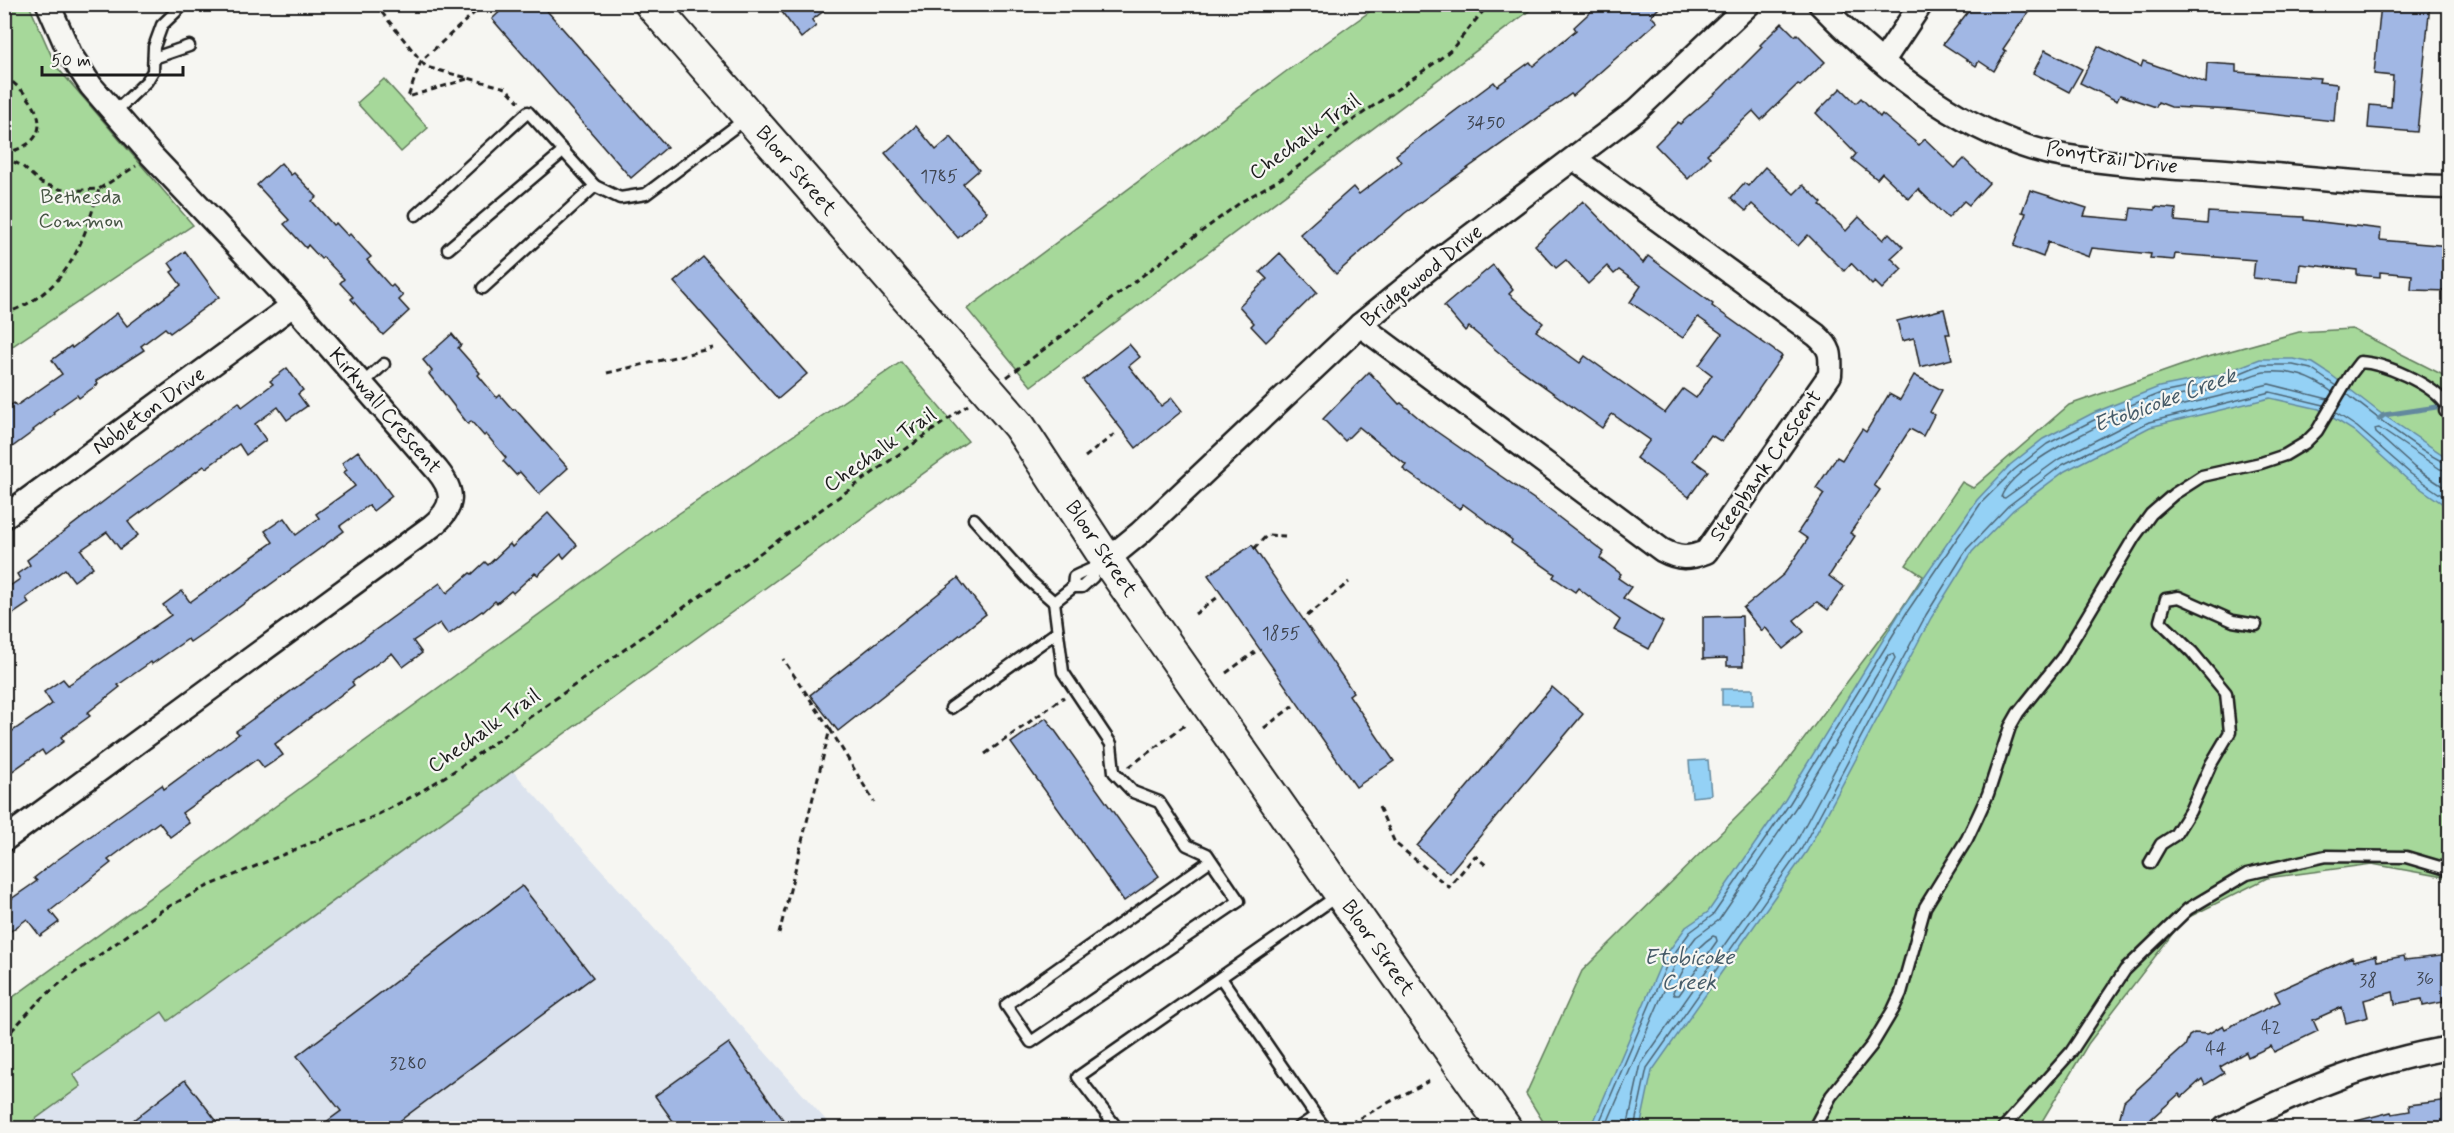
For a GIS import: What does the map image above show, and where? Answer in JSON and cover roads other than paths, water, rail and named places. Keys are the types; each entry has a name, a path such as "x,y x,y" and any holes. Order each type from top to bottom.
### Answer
{"main road":[{"name":"Bloor Street","path":"651,4 1019,426 1101,564 1340,894 1505,1128"}],"street":[{"name":"Kirkwall Crescent","path":"4,840 442,517 450,500 446,482 362,384 292,305 151,155 91,86 70,54 48,4"},
{"name":"Bridgewood Drive","path":"1101,564 1148,525 1360,325 1444,256 1636,111 1749,4"},
{"name":"Ponytrail Drive","path":"1820,4 1913,87 1974,124 2016,142 2062,155 2136,164 2450,187"},
{"path":"1883,61 1921,4"},
{"name":"Steepbank Crescent","path":"1360,325 1662,550 1677,557 1689,559 1706,552 1830,375 1832,355 1816,335 1575,159"},
{"name":"Nobleton Drive","path":"4,517 292,305"},
{"path":"2225,1128 2351,1072 2383,1061 2450,1048"}],"lane":[{"path":"114,113 147,81 153,70 154,47 162,25 183,4"},
{"path":"154,58 189,46"},
{"path":"417,215 528,112 595,186 620,198 646,194 749,117"},
{"path":"448,249 564,151"},
{"path":"483,288 595,186"},
{"path":"1814,1128 1832,1096 1872,1045 1893,1011 1901,993 1925,907 1967,839 1977,818 1988,794 2010,727 2018,713 2062,658 2135,536 2151,514 2202,476 2261,463 2285,455 2305,443 2321,425 2350,375 2360,363 2384,366 2415,381 2446,410"},
{"path":"362,384 384,364"},
{"path":"974,519 1030,581 1054,602 1063,672 1111,744 1114,771 1133,792 1159,802 1187,845 1207,854 1239,901 1031,1042 1006,1005 1211,860"},
{"path":"1054,602 1073,586 1074,577 1101,564"},
{"path":"2150,863 2161,844 2175,835 2190,811 2211,764 2230,732 2226,693 2192,652 2160,621 2166,599 2179,597 2233,621 2256,625"},
{"path":"951,708 1057,632"},
{"path":"2003,1128 2071,1052 2125,970 2188,909 2247,874 2326,856 2406,857 2450,870"},
{"path":"1117,1128 1078,1077 1340,894"},
{"path":"1221,978 1325,1128"},
{"path":"1298,1128 1316,1116"}],"water":[{"name":"Etobicoke Creek","path":"2260,359 2294,359 2313,363 2379,412 2449,459 2449,508 2407,479 2354,431 2319,409 2270,398 2150,427 2065,471 2013,510 1972,552 1931,618 1807,851 1652,1071 1640,1128 1591,1128 1663,959 1686,927 1708,912 1785,800 1902,609 1977,500 2010,465 2043,439 2093,413 2159,387 2219,375"},
{"path":"1722,689 1753,689 1753,705 1722,705"},
{"path":"1708,760 1711,795 1692,797 1689,761"}],"waterway":[{"path":"2379,419 2384,415 2450,405"}],"park label":[{"name":"Bethesda Common","path":"81,209"}]}
